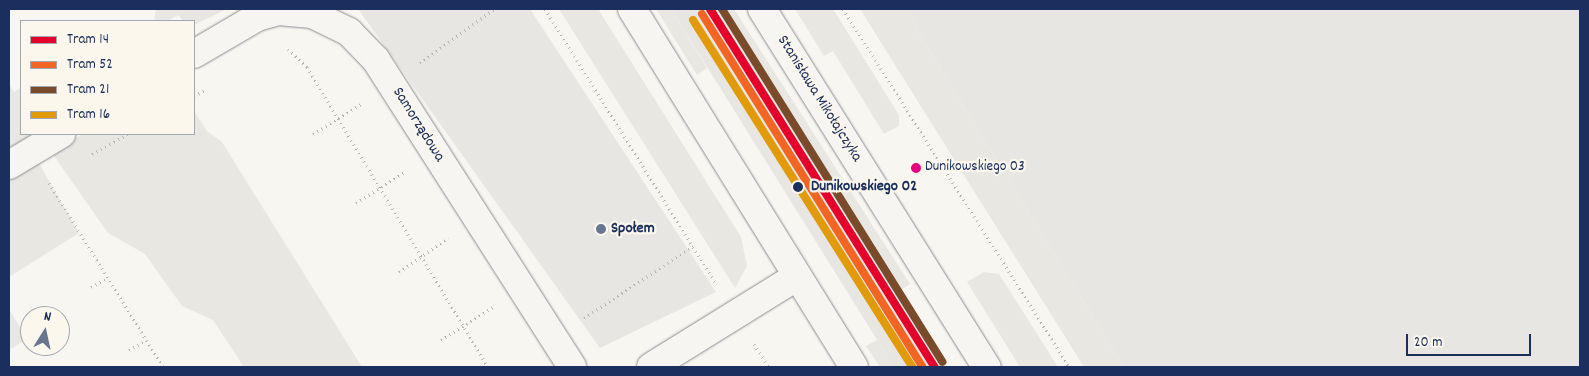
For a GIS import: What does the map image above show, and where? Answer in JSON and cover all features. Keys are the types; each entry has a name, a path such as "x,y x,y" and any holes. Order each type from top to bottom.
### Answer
{"street":[{"path":"632,9 796,277 854,367"},
{"name":"Stanisława Mikołajczyka","path":"762,9 987,367"},
{"name":"Samorządowa","path":"195,53 257,17 298,11 322,17 349,32 392,84 572,367"},
{"path":"9,165 59,135"},
{"path":"651,367 796,277"}],"path":[{"path":"392,84 494,9"},
{"path":"545,9 721,291"},
{"path":"843,9 1069,367"},
{"path":"284,45 307,67 488,367"},
{"path":"195,95 210,87"},
{"path":"313,134 337,119"},
{"path":"356,203 394,179"},
{"path":"47,180 163,367"},
{"path":"399,272 440,243"},
{"path":"575,324 693,246"},
{"path":"91,288 108,278"},
{"path":"441,340 480,315"},
{"path":"750,337 769,367"},
{"path":"129,350 146,340"}],"shaded area":[{"path":"156,9 190,9 169,20 154,20"},
{"path":"174,9 227,9 195,25 195,20 182,20"},
{"path":"358,9 530,9 716,292 600,348"},
{"path":"559,9 598,9 741,237 747,266 735,288"},
{"path":"656,9 671,9 707,68 697,75"},
{"path":"671,9 723,9 900,291 911,319 942,367 894,367"},
{"path":"723,9 734,9 910,284 900,291"},
{"path":"795,9 833,9 899,115 899,126 884,134 833,51 824,56"},
{"path":"860,9 909,9 920,35 1124,367 1084,367"},
{"path":"909,9 1580,9 1580,367 1124,367 920,35"},
{"path":"9,84 14,92 20,89 20,135 41,135 9,155"},
{"path":"195,113 207,131 222,142 362,367 244,367 213,320 182,306 145,254 108,233 52,153 81,135 195,135"},
{"path":"37,160 79,233 9,277 9,177"},
{"path":"984,272 999,274 1058,367 1020,367 967,282"},
{"path":"9,309 20,327 20,343 9,350"},
{"path":"877,340 894,367 880,367 866,346"}],"tram line":[{"name":"14","path":"710,9 935,367"},
{"name":"21","path":"722,9 943,362"},
{"name":"52","path":"702,14 923,367"},
{"name":"16","path":"693,20 912,367"}],"place":[{"name":"Dunikowskiego 03","path":"916,168"},
{"name":"Dunikowskiego 02","path":"798,187"},
{"name":"Społem","path":"601,229"}]}
